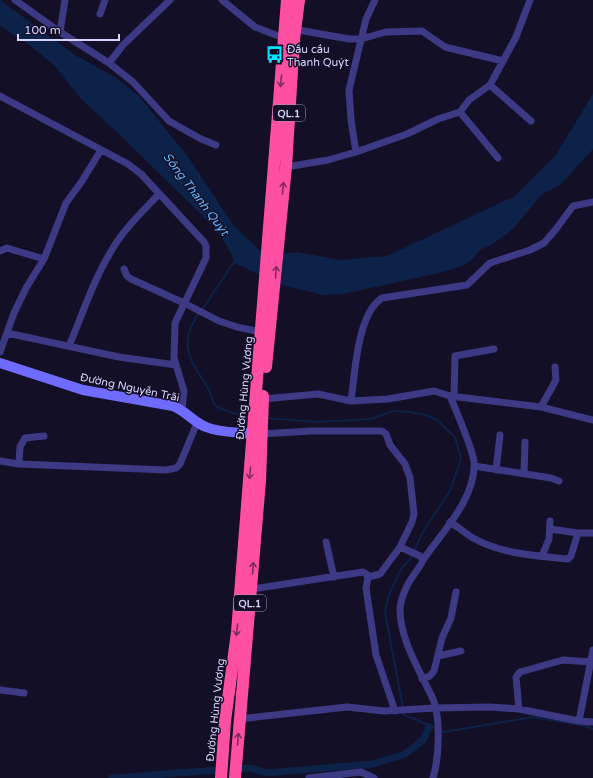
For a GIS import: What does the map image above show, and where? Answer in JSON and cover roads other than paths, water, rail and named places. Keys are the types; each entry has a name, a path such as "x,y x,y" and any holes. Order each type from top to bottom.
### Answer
{"highway":[{"name":"Đường Hùng Vương","path":"274,226 286,167 290,34 287,0"},
{"name":"Đường Hùng Vương","path":"260,405 290,34 299,0"},
{"name":"Đường Hùng Vương","path":"235,778 239,719 252,589 262,332 268,310"},
{"name":"Đường Hùng Vương","path":"221,778 225,721 237,632 259,432"}],"street":[{"path":"15,0 60,32 109,63 138,86 169,121 201,139 216,145"},
{"path":"60,32 65,0"},
{"path":"100,14 105,0"},
{"path":"109,63 123,45 170,0"},
{"path":"222,0 255,27 290,34 349,39 361,39 386,32 422,31 445,47 503,61"},
{"path":"356,152 350,120 349,90 366,19 375,0"},
{"path":"286,167 328,160 356,152 407,134 438,119 460,112 468,100 490,85 516,38 530,0"},
{"path":"490,85 531,120"},
{"path":"0,96 128,164 141,174 206,246 206,258 175,323 174,348 176,365 183,384 182,410"},
{"path":"460,112 498,158"},
{"path":"0,352 14,313 26,288 44,259 66,203 82,181 101,150"},
{"path":"69,346 103,265 113,246 159,194"},
{"path":"350,401 363,329 376,302 382,298 467,285 490,263 530,250 544,242 550,237 573,206 593,202"},
{"path":"0,251 6,248 44,259"},
{"path":"124,269 131,279 207,315 229,325 262,332"},
{"path":"7,332 119,357 176,365"},
{"path":"433,778 437,765 438,746 435,708 416,666 401,621 400,609 412,577 422,560 450,522 459,513 471,482 474,466 473,459 452,396 455,356 494,349"},
{"name":"Đường Nguyễn Trãi","path":"0,363 83,390 174,406 182,410 197,422 211,428 259,432"},
{"path":"541,407 556,380 555,367"},
{"path":"260,405 318,394 350,401 388,398 434,391 452,396 541,407 593,420"},
{"path":"0,461 20,464 166,470 176,468 180,464 197,422"},
{"path":"252,589 363,572 369,576 380,574 400,547 414,518 410,478 403,459 390,445 384,431 259,432"},
{"path":"496,470 500,435"},
{"path":"20,464 22,441 28,436 44,436"},
{"path":"524,474 525,442"},
{"path":"474,466 551,478 559,481"},
{"path":"542,556 550,529 550,521"},
{"path":"450,522 474,539 519,554 569,559 578,533"},
{"path":"550,529 578,533 593,533"},
{"path":"326,542 334,577"},
{"path":"400,547 420,556 422,560"},
{"path":"369,576 367,579 366,588 376,655 400,710"},
{"path":"422,679 432,675 442,638 452,613 456,592"},
{"path":"579,721 593,650"},
{"path":"438,656 461,651"},
{"path":"519,709 516,677 520,672 563,660 590,662"},
{"path":"0,690 24,693"},
{"path":"239,719 347,707 384,711 435,708 519,709 579,721 593,722"},
{"path":"309,778 361,772 374,778"}],"water":[{"name":"Sông Thanh Quýt","path":"0,0 75,55 115,77 139,96 189,158 233,225 259,250 273,255 296,252 341,260 387,256 515,196 555,156 593,94 593,149 560,185 541,195 514,228 493,244 480,250 473,259 462,266 439,273 343,294 324,295 282,285 234,263 232,255 218,231 117,132 81,99 54,65 28,44 0,26"}],"waterway":[{"path":"202,310 234,262"},
{"path":"199,313 192,324 187,343 191,360 209,390 215,405 226,411 250,418"},
{"path":"266,418 317,422 371,419 393,411 410,412 426,415 437,420 455,437 461,459 450,491 424,530 410,559 401,569 389,594 385,612 403,708"},
{"path":"403,712 403,714 444,732 533,717 586,726 593,729"},
{"path":"238,769 251,768 266,773 373,764 405,754 423,740 429,727"},
{"path":"112,778 218,770"}],"place":[{"name":"Đầu cầu Thanh Quýt","path":"274,55"}]}
